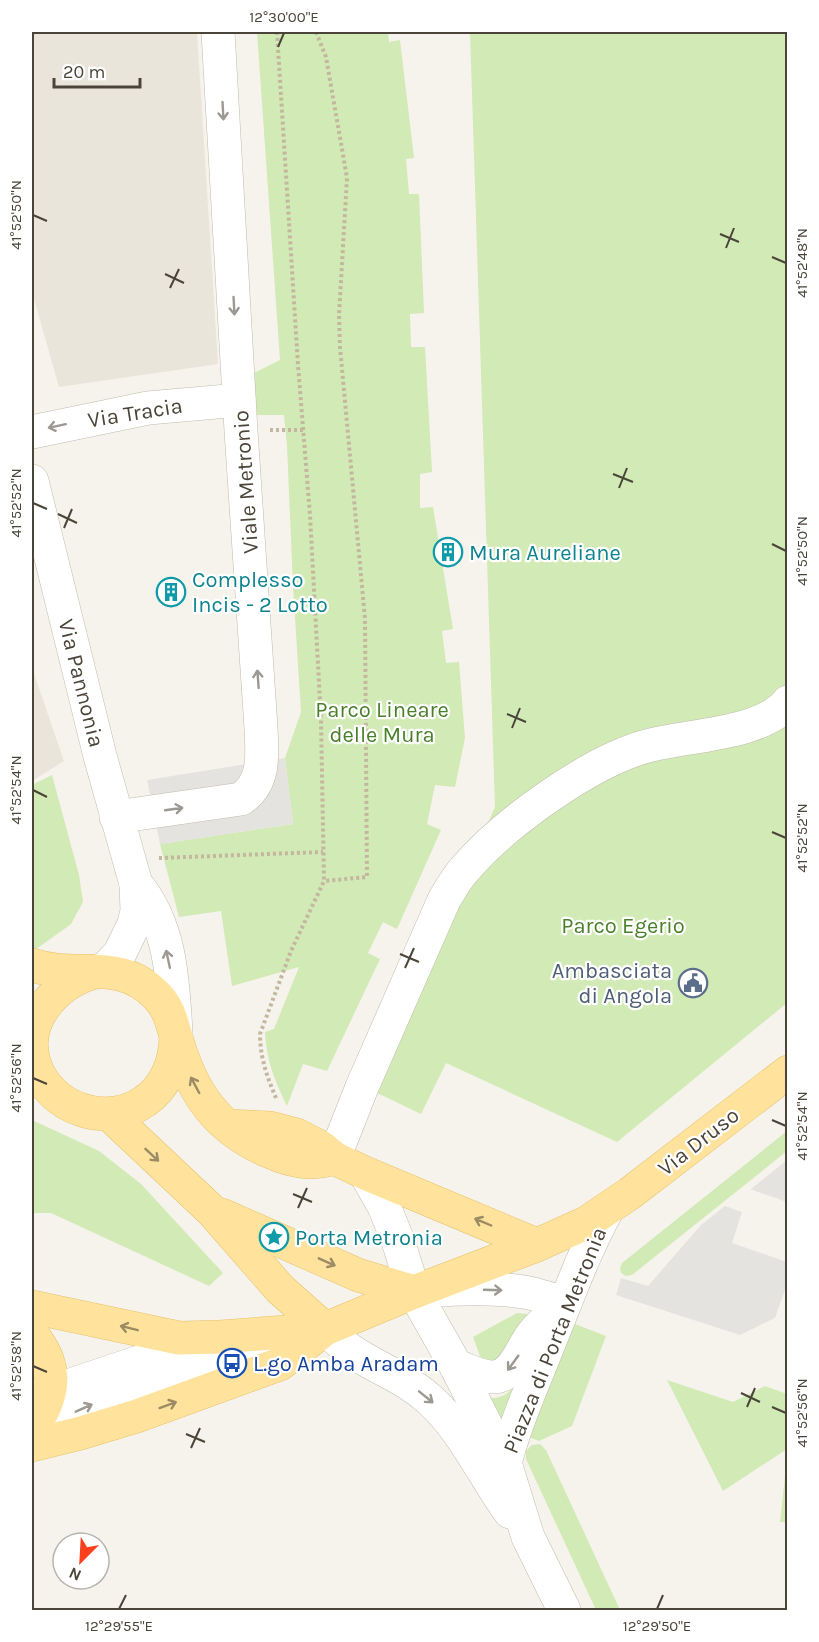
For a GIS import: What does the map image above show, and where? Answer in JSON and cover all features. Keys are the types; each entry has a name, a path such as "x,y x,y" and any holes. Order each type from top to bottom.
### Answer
{"main road":[{"path":"32,965 58,971 109,970 138,981 156,994 170,1014 188,1072 199,1094 226,1126 249,1142 292,1147 313,1163 334,1158 537,1245"},
{"path":"99,971 75,979 57,991 33,1023 33,1056 36,1067 48,1086 68,1105 90,1113 110,1114 121,1113 148,1099 159,1087 173,1061 176,1038"},
{"name":"Via Druso","path":"607,1210 788,1072"},
{"name":"Piazza di Porta Metronia","path":"110,1114 212,1211 266,1250 280,1289 325,1329"},
{"name":"Piazza di Porta Metronia","path":"32,1445 137,1416 280,1364 325,1329 537,1245 586,1223 607,1210"},
{"path":"266,1250 414,1292"},
{"name":"Piazza di Porta Metronia","path":"32,1307 165,1336 207,1338 325,1329"},
{"path":"32,1334 49,1362 41,1394 45,1405 32,1427"}],"street":[{"name":"Viale Metronio","path":"117,817 233,801 248,794 259,777 262,753 261,728 218,32"},
{"name":"Via Tracia","path":"32,432 148,408 239,400"},
{"name":"Via Pannonia","path":"32,481 136,884"},
{"path":"334,1158 362,1087 444,900 457,879 481,852 545,799 613,759 661,742 752,726 773,715 788,702"},
{"path":"99,971 107,967 120,953 134,924 137,911 136,884"},
{"path":"136,884 155,912 164,938 173,982 176,1038"},
{"name":"Piazza di Porta Metronia","path":"365,1173 384,1206 414,1292 456,1366 493,1466"},
{"name":"Piazza di Porta Metronia","path":"493,1466 513,1434 590,1241 607,1210"},
{"path":"414,1292 460,1289 507,1290 565,1303"},
{"path":"456,1366 490,1377 505,1374 538,1328 565,1303"},
{"name":"Piazza di Porta Metronia","path":"325,1329 350,1351 399,1377 428,1398 458,1433 493,1466"},
{"path":"32,1434 58,1419 101,1400 250,1343 256,1334"},
{"path":"41,1394 207,1338"},
{"path":"493,1466 564,1611"}],"path":[{"path":"276,32 321,720 324,881 291,951 260,1034 260,1047 266,1075 278,1101"},
{"path":"316,32 326,57 347,178 339,315 340,347 365,619 367,712 367,877 324,881"},
{"path":"262,430 303,430"},
{"path":"158,858 323,852"}],"shaded area":[{"path":"32,32 197,32 218,364 59,387 32,292"},
{"path":"32,668 64,761 32,781"},
{"path":"285,758 293,824 160,844 147,780"},
{"path":"787,1160 787,1202 750,1189 751,1189"},
{"path":"725,1206 742,1212 732,1243 787,1262 787,1284 775,1318 740,1335 616,1295 621,1278 648,1286 701,1225"}],"green space":[{"name":"Parco Lineare delle Mura","path":"257,32 388,32 389,42 400,40 414,158 406,159 409,194 419,194 424,313 410,314 411,347 425,347 432,472 420,474 420,508 433,507 453,629 442,631 446,663 459,662 465,738 455,787 435,785 427,824 441,830 397,929 383,922 368,953 380,959 327,1071 303,1064 287,1106 272,1070 267,1053 265,1032 274,1029 299,967 232,986 221,911 179,917 160,844 293,824 285,758 301,712 284,415 251,415 248,376 280,360"},
{"name":"Parco Egerio","path":"470,32 787,32 787,1003 617,1142 446,1063 421,1114 371,1090 495,807"},
{"path":"52,775 79,875 83,902 71,924 35,950 32,947 32,785"},
{"path":"32,1120 99,1151 141,1184 223,1273 209,1286 51,1213 32,1213"},
{"path":"787,1131 787,1151 632,1275 626,1276 621,1273 622,1263"},
{"path":"517,1313 528,1314 501,1361 485,1361 480,1356 473,1337"},
{"path":"567,1321 606,1336 572,1426 539,1441 524,1435"},
{"path":"530,1361 500,1423 487,1397 495,1398 508,1392"},
{"path":"667,1380 733,1402 765,1386 787,1394 787,1449 723,1491"},
{"path":"540,1444 546,1450 620,1610 596,1610 526,1459 526,1451 532,1445"},
{"path":"787,1475 787,1522 780,1522 785,1476"}],"place":[{"name":"Mura Aureliane","path":"448,552"},
{"name":"Complesso Incis - 2 Lotto","path":"171,592"},
{"name":"Ambasciata di Angola","path":"693,983"},
{"name":"Porta Metronia","path":"274,1237"},
{"name":"L.go Amba Aradam","path":"232,1363"}]}
